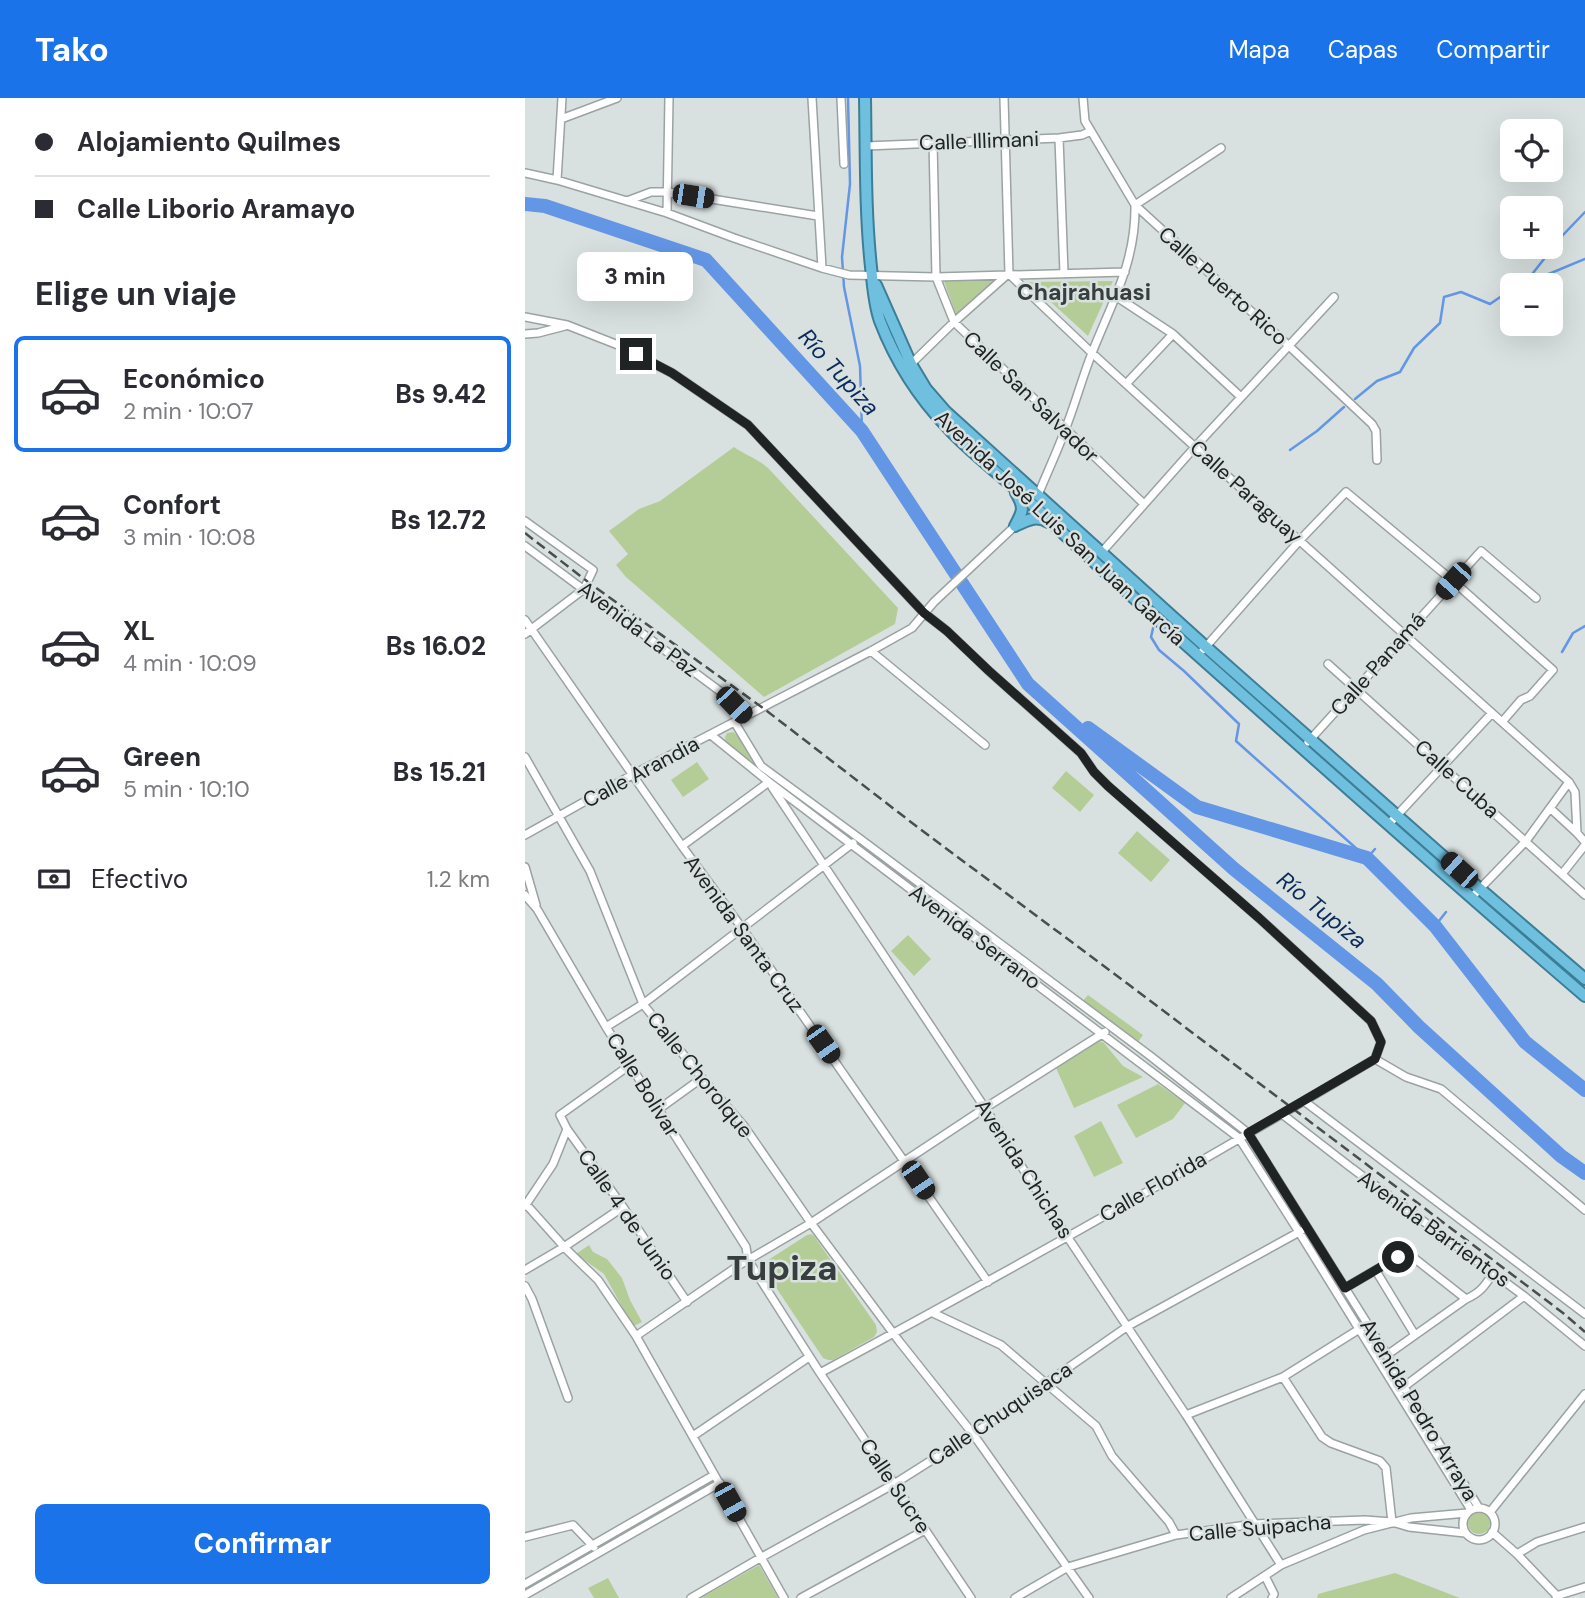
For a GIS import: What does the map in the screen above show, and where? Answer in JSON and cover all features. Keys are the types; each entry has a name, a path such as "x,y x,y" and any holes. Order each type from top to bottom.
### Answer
{"highway":[{"path":"865,98 868,244 872,276"},
{"name":"Avenida José Luis San Juan García","path":"872,276 911,364 926,389 946,412 1101,553 1202,651"},
{"name":"Avenida José Luis San Juan García","path":"872,276 876,309 881,323 911,381 949,430 1054,525 1307,743 1393,820 1471,898 1585,996"},
{"path":"1011,485 1023,510 1015,526"},
{"path":"1015,526 1032,518 1054,525"},
{"name":"Avenida José Luis San Juan García","path":"1393,820 1584,975"}],"street":[{"path":"557,180 562,98"},
{"path":"561,119 617,98"},
{"path":"667,213 669,98"},
{"path":"812,98 822,268"},
{"path":"841,98 844,164"},
{"path":"1004,98 1009,274"},
{"name":"Calle Puerto Rico","path":"1083,98 1084,121 1135,205 1372,424 1376,431 1377,460"},
{"name":"Calle Illimani","path":"866,146 1059,138 1091,131"},
{"path":"1059,138 1064,273"},
{"path":"933,142 936,277"},
{"path":"1038,495 1092,353 1117,297 1135,227 1135,205 1221,148"},
{"path":"526,171 667,213 849,275 936,277 1125,272"},
{"path":"627,201 651,192 668,192 818,216"},
{"path":"911,364 1009,274"},
{"name":"Calle Paraguay","path":"1009,274 1195,447 1570,782"},
{"name":"Calle San Salvador","path":"936,277 954,322 1144,504"},
{"path":"1117,297 1173,334 1241,397"},
{"path":"1101,553 1334,297"},
{"path":"525,317 567,325 618,345 672,373 748,425 924,613 1081,753 1108,786 1259,918 1371,1021 1381,1042 1375,1059 1406,1077 1441,1089 1585,1210"},
{"path":"525,334 567,325"},
{"path":"1126,384 1173,334"},
{"path":"1202,651 1346,492 1453,581 1553,670 1502,722"},
{"name":"Avenida La Paz","path":"525,521 593,570 584,589"},
{"name":"Calle Arandia","path":"525,835 632,775 746,718 912,628 934,602 1015,526"},
{"name":"Avenida La Paz","path":"525,546 722,692 746,718"},
{"name":"Calle Panamá","path":"1307,743 1481,551 1536,598"},
{"path":"528,632 584,589"},
{"name":"Avenida Santa Cruz","path":"525,620 528,632 742,928 988,1282"},
{"path":"871,651 985,745"},
{"name":"Calle Cuba","path":"1328,664 1585,895"},
{"path":"1393,820 1492,713"},
{"name":"Avenida Serrano","path":"735,723 771,779 859,838 1149,1055 1248,1133"},
{"name":"Avenida Serrano","path":"712,735 1239,1138"},
{"name":"Calle Chorolque","path":"525,757 590,871 643,1004 744,1126 811,1223 893,1334 973,1434 1089,1598"},
{"path":"682,846 771,779"},
{"name":"Avenida Chichas","path":"771,779 824,866 1128,1326 1281,1565"},
{"path":"1471,898 1526,841 1570,782 1575,792 1577,833"},
{"path":"1550,808 1585,843 1562,874"},
{"path":"606,1027 643,1004 859,838"},
{"path":"525,867 537,909"},
{"path":"526,899 537,909"},
{"name":"Calle Bolivar","path":"537,909 606,1027 746,1247 748,1260 809,1357"},
{"path":"1572,985 1584,975"},
{"path":"636,1336 741,1264 811,1223 1111,1028"},
{"name":"Calle Florida","path":"820,1373 988,1282 1375,1059"},
{"path":"630,1065 561,1115 567,1129 553,1164 525,1204 599,1280 636,1336 784,1598"},
{"path":"659,1109 702,1078"},
{"name":"Avenida Barrientos","path":"1304,1101 1585,1314"},
{"name":"Avenida Barrientos","path":"1282,1114 1524,1296 1585,1346"},
{"name":"Calle 4 de Junio","path":"567,1129 687,1302"},
{"name":"Avenida Pedro Arraya","path":"1248,1133 1387,1355 1401,1389"},
{"name":"Avenida Pedro Arraya","path":"1239,1138 1359,1329 1401,1389 1472,1510"},
{"path":"525,1270 623,1207"},
{"name":"Calle Chuquisaca","path":"691,1598 894,1484 973,1434 1128,1326 1307,1227"},
{"path":"1345,1288 1398,1257 1407,1255 1466,1299"},
{"path":"1376,1271 1415,1335"},
{"path":"1387,1355 1479,1292 1493,1273"},
{"path":"525,1286 532,1298 568,1398"},
{"path":"1401,1389 1524,1296"},
{"path":"933,1313 1001,1345 1096,1426 1112,1456 1169,1522 1176,1535"},
{"path":"1186,1415 1283,1377 1367,1325"},
{"path":"693,1436 809,1357"},
{"name":"Calle Sucre","path":"809,1357 971,1598"},
{"path":"1231,1598 1281,1565 1364,1530 1392,1522 1386,1468 1380,1461 1331,1443 1322,1437 1283,1377"},
{"path":"1490,1512 1585,1394"},
{"path":"525,1584 714,1475"},
{"path":"527,1594 720,1483"},
{"path":"1483,1508 1490,1512 1494,1522 1492,1532 1488,1536 1473,1539 1465,1533 1463,1523 1472,1510 1483,1508"},
{"name":"Calle Suipacha","path":"1392,1522 1472,1510"},
{"name":"Calle Suipacha","path":"1015,1598 1068,1567 1176,1535 1254,1524 1365,1520 1465,1533"},
{"path":"525,1537 573,1525 600,1553"},
{"path":"1517,1554 1537,1542 1585,1527"},
{"path":"801,1598 925,1530"},
{"path":"1492,1532 1517,1554 1557,1597 1585,1587"},
{"path":"1265,1576 1273,1594 1272,1598"}],"green space":[{"path":"1000,278 956,314 944,281"},
{"path":"1113,281 1088,336 1029,282"},
{"path":"734,447 769,469 898,608 895,624 764,697 626,577 616,565 628,554 609,531 639,509 660,501"},
{"path":"733,732 754,763 726,744 727,733"},
{"path":"697,762 709,779 683,797 671,780"},
{"path":"1066,771 1094,795 1080,812 1052,788"},
{"path":"1137,831 1170,860 1151,882 1118,853"},
{"path":"908,935 931,959 914,976 891,951"},
{"path":"1088,995 1143,1035 1138,1042 1082,1002"},
{"path":"1098,1040 1104,1043 1123,1066 1143,1077 1074,1108 1056,1068"},
{"path":"1158,1084 1185,1103 1173,1119 1136,1138 1117,1105"},
{"path":"1101,1121 1123,1163 1094,1177 1074,1136"},
{"path":"811,1234 876,1325 877,1332 874,1337 833,1360 823,1358 765,1271 765,1262"},
{"path":"589,1245 593,1252 607,1259 622,1278 642,1322 632,1325 604,1274 576,1254"},
{"path":"1475,1512 1483,1512 1490,1519 1490,1527 1483,1534 1475,1534 1468,1527 1468,1519"},
{"path":"759,1565 778,1598 701,1598"},
{"path":"1395,1573 1460,1598 1317,1598 1318,1594"},
{"path":"608,1578 619,1598 594,1598 588,1588"}],"waterway":[{"path":"848,98 850,184 842,257 844,287 860,366 862,431"},
{"name":"Río Tupiza","path":"525,204 545,206 706,260 862,431 1028,684 1234,869 1377,984 1419,1027 1561,1156 1585,1173"},
{"path":"1533,273 1585,212"},
{"path":"1551,273 1585,259"},
{"path":"1355,399 1377,381 1400,372 1414,348 1440,323 1444,297 1461,292 1490,304 1500,297"},
{"path":"1290,450 1344,407"},
{"path":"1154,624 1151,637 1159,650 1239,724 1236,741 1367,858 1375,849"},
{"path":"1562,652 1573,633 1585,626"},
{"name":"Río Tupiza","path":"1088,728 1197,807 1367,858 1435,926 1525,1042 1585,1090"},
{"path":"1435,926 1446,912"}],"railway":[{"path":"525,533 588,582 763,708 1585,1332"}],"district":[{"name":"Chajrahuasi","path":"1084,292"},
{"name":"Tupiza","path":"782,1268"}],"route":[{"path":"636,354 672,373 748,425 924,613 1081,753 1108,786 1259,918 1371,1021 1381,1042 1375,1059 1248,1133 1345,1288 1398,1257"}]}
